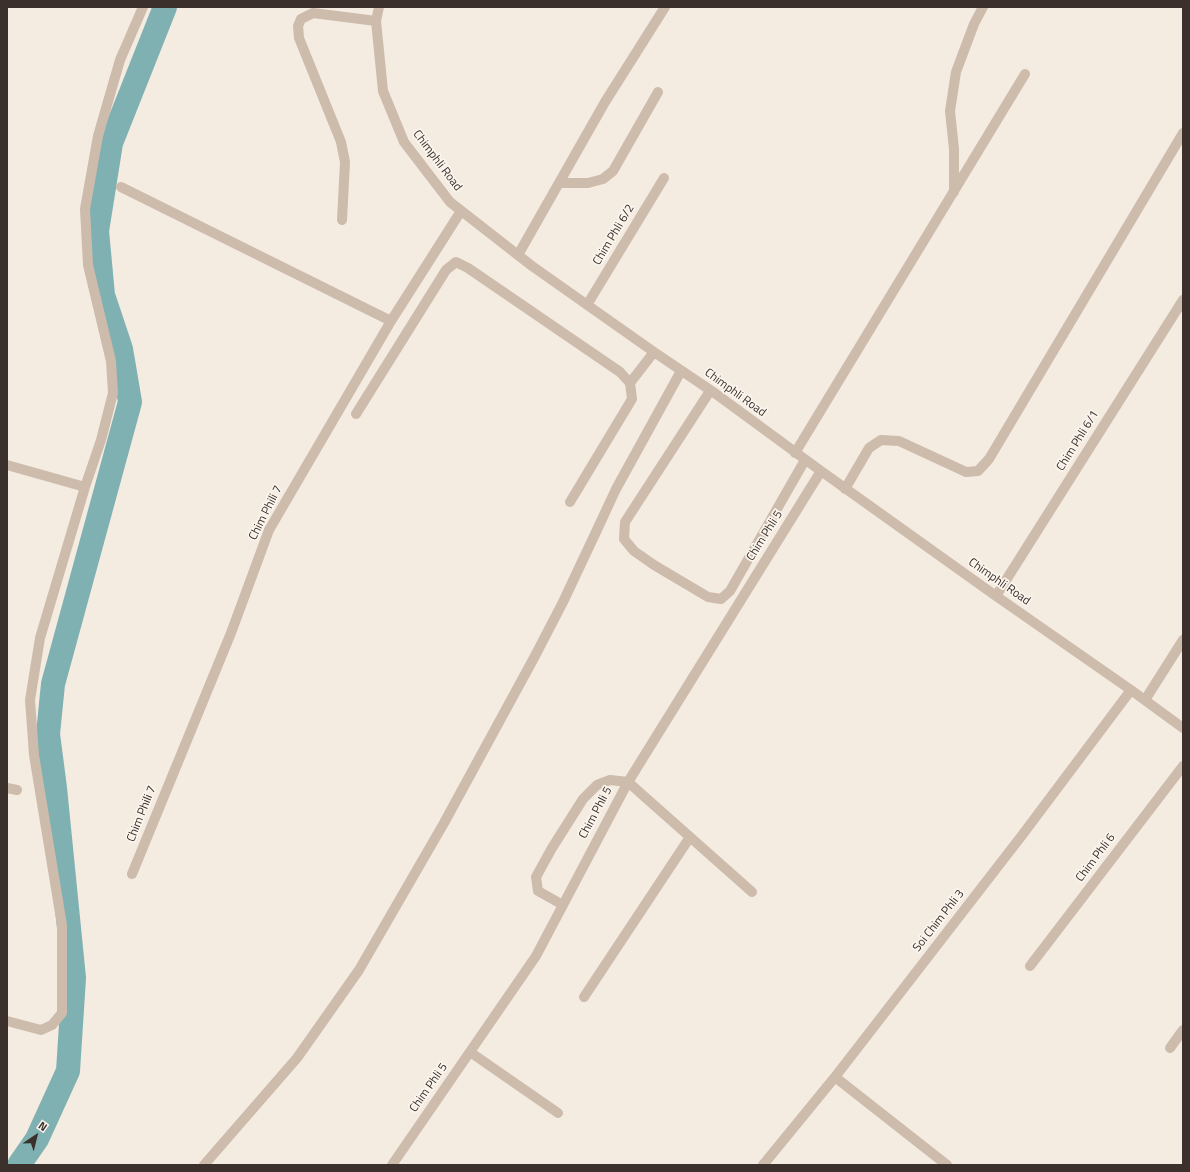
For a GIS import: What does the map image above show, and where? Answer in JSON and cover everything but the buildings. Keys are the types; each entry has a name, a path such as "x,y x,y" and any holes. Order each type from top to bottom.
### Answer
{"street":[{"path":"7,1021 41,1030 52,1024 62,1013 62,925 34,755 30,700 40,638 85,486 101,440 112,393 111,361 88,265 85,209 98,136 120,60 143,7"},
{"name":"Chimphli Road","path":"379,7 376,21 383,92 404,142 450,202 518,255 587,305 1183,728"},
{"path":"518,255 606,102 665,7"},
{"path":"954,192 954,150 950,111 956,72 974,24 983,7"},
{"path":"342,220 345,162 341,142 298,38 298,26 301,19 313,13 376,21"},
{"path":"795,453 1025,74"},
{"path":"559,183 588,183 603,179 613,171 658,92"},
{"path":"845,489 869,448 881,440 899,441 966,472 978,471 989,459 1183,133"},
{"name":"Chim Phli 6/2","path":"587,305 664,178"},
{"path":"121,187 391,321"},
{"name":"Chim Phili 7","path":"132,874 231,633 269,530 391,321 461,211"},
{"path":"356,414 446,270 456,262 468,268 620,372 630,383 632,399 570,502"},
{"name":"Chim Phli 6/1","path":"996,596 1183,300"},
{"path":"630,383 654,352"},
{"path":"204,1165 297,1058 359,970 444,823 535,656 566,595 616,489 681,371"},
{"path":"710,391 625,522 624,539 634,551 708,597 721,599 730,591 805,460"},
{"path":"7,465 85,486"},
{"name":"Chim Phli 5","path":"392,1165 536,956 628,782 821,471"},
{"path":"1145,700 1183,640"},
{"name":"Soi Chim Phli 3","path":"763,1165 834,1077 1023,834 1131,690"},
{"name":"Chim Phli 6","path":"1030,966 1183,766"},
{"path":"563,905 538,891 536,877 552,848 583,799 597,784 610,780 628,782 752,892"},
{"path":"584,997 690,837"},
{"path":"1170,1048 1183,1030"},
{"path":"470,1052 558,1114"},
{"path":"834,1077 947,1165"}],"waterway":[{"path":"19,1165 37,1139 68,1071 74,978 55,788 48,734 53,684 130,402 121,349 103,295 97,231 111,143 165,7"}]}
